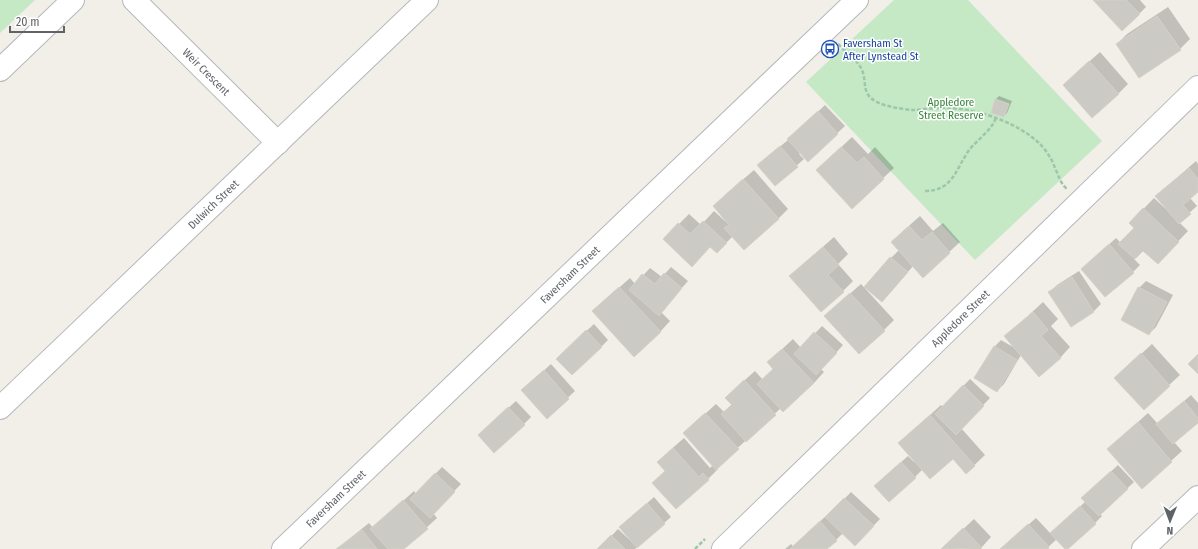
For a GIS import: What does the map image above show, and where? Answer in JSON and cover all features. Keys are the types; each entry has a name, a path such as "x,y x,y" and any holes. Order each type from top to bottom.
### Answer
{"street":[{"path":"0,70 73,0"},
{"name":"Weir Crescent","path":"134,0 278,143"},
{"name":"Dulwich Street","path":"0,408 427,0"},
{"name":"Faversham Street","path":"283,549 857,0"},
{"name":"Appledore Street","path":"723,549 1198,87"},
{"path":"1143,549 1198,497"}],"path":[{"path":"832,39 850,55 861,68 864,75 867,95 876,102 891,107 913,110 938,107 963,110 996,118 1022,131 1038,143 1049,155 1056,169 1058,178 1063,186 1071,191"},
{"path":"925,191 940,188 948,183 957,172 971,149 990,129 996,118"}],"green space":[{"path":"0,0 35,0 0,33"},
{"name":"Appledore Street Reserve","path":"894,0 968,0 1102,141 975,260 806,82"}],"building":[{"path":"1093,0 1126,0 1140,14 1122,31"},
{"path":"1157,16 1181,50 1139,78 1116,44"},
{"path":"1089,61 1119,94 1092,118 1063,85"},
{"path":"995,99 1009,104 1004,117 991,113"},
{"path":"818,111 838,134 808,162 787,139"},
{"path":"780,146 798,167 775,186 757,165"},
{"path":"841,147 857,163 864,157 884,179 852,209 816,170"},
{"path":"1189,168 1198,179 1198,192 1183,205 1191,214 1179,224 1155,196"},
{"path":"743,179 779,219 744,250 724,228 729,225 713,206"},
{"path":"1143,208 1179,242 1158,264 1143,251 1135,259 1118,244 1134,228 1129,223"},
{"path":"703,221 727,243 717,253 710,247 692,267 663,239 678,223 690,234"},
{"path":"909,226 922,240 932,232 950,253 923,278 891,242"},
{"path":"1109,244 1134,273 1105,297 1081,269"},
{"path":"823,247 839,265 828,275 844,292 821,312 789,276"},
{"path":"890,257 908,272 882,302 864,287"},
{"path":"664,273 682,288 659,316 629,290 642,274 655,284"},
{"path":"1072,277 1094,312 1071,327 1048,292"},
{"path":"619,287 661,332 634,357 592,311"},
{"path":"1138,287 1167,302 1149,335 1121,320"},
{"path":"850,293 885,331 859,354 824,316"},
{"path":"1033,312 1048,330 1041,336 1061,358 1039,377 1004,336"},
{"path":"586,330 602,347 572,375 556,359"},
{"path":"814,332 837,353 816,375 794,354"},
{"path":"994,346 1017,360 997,392 974,378"},
{"path":"782,349 814,383 783,412 757,384 773,369 767,362"},
{"path":"1141,353 1170,386 1144,410 1114,378"},
{"path":"1198,354 1198,374 1188,364"},
{"path":"544,370 569,399 547,419 521,390"},
{"path":"744,380 776,415 746,442 721,414 732,405 725,398"},
{"path":"963,385 984,406 956,435 935,414"},
{"path":"1184,401 1198,418 1198,423 1173,444 1156,424"},
{"path":"508,407 525,425 494,453 478,435"},
{"path":"705,413 739,449 716,470 683,433"},
{"path":"930,415 975,466 966,474 953,459 930,479 898,443"},
{"path":"1138,422 1172,462 1142,489 1107,449"},
{"path":"673,448 699,477 703,473 709,480 676,509 652,483 665,471 657,462"},
{"path":"901,462 916,478 889,502 874,486"},
{"path":"1111,471 1128,489 1099,516 1081,498"},
{"path":"435,473 455,492 430,518 410,499"},
{"path":"844,498 874,526 855,546 825,517"},
{"path":"403,500 428,529 404,549 388,549 370,529"},
{"path":"647,503 665,524 637,548 619,527"},
{"path":"1080,506 1096,524 1068,549 1065,549 1050,533"},
{"path":"820,521 837,541 827,549 790,549"},
{"path":"1028,524 1049,547 1048,549 1000,549"},
{"path":"963,528 982,548 941,549"},
{"path":"362,530 377,549 336,549"},
{"path":"611,535 625,549 597,549"}],"place":[{"name":"Faversham St After Lynstead St","path":"830,49"}]}
